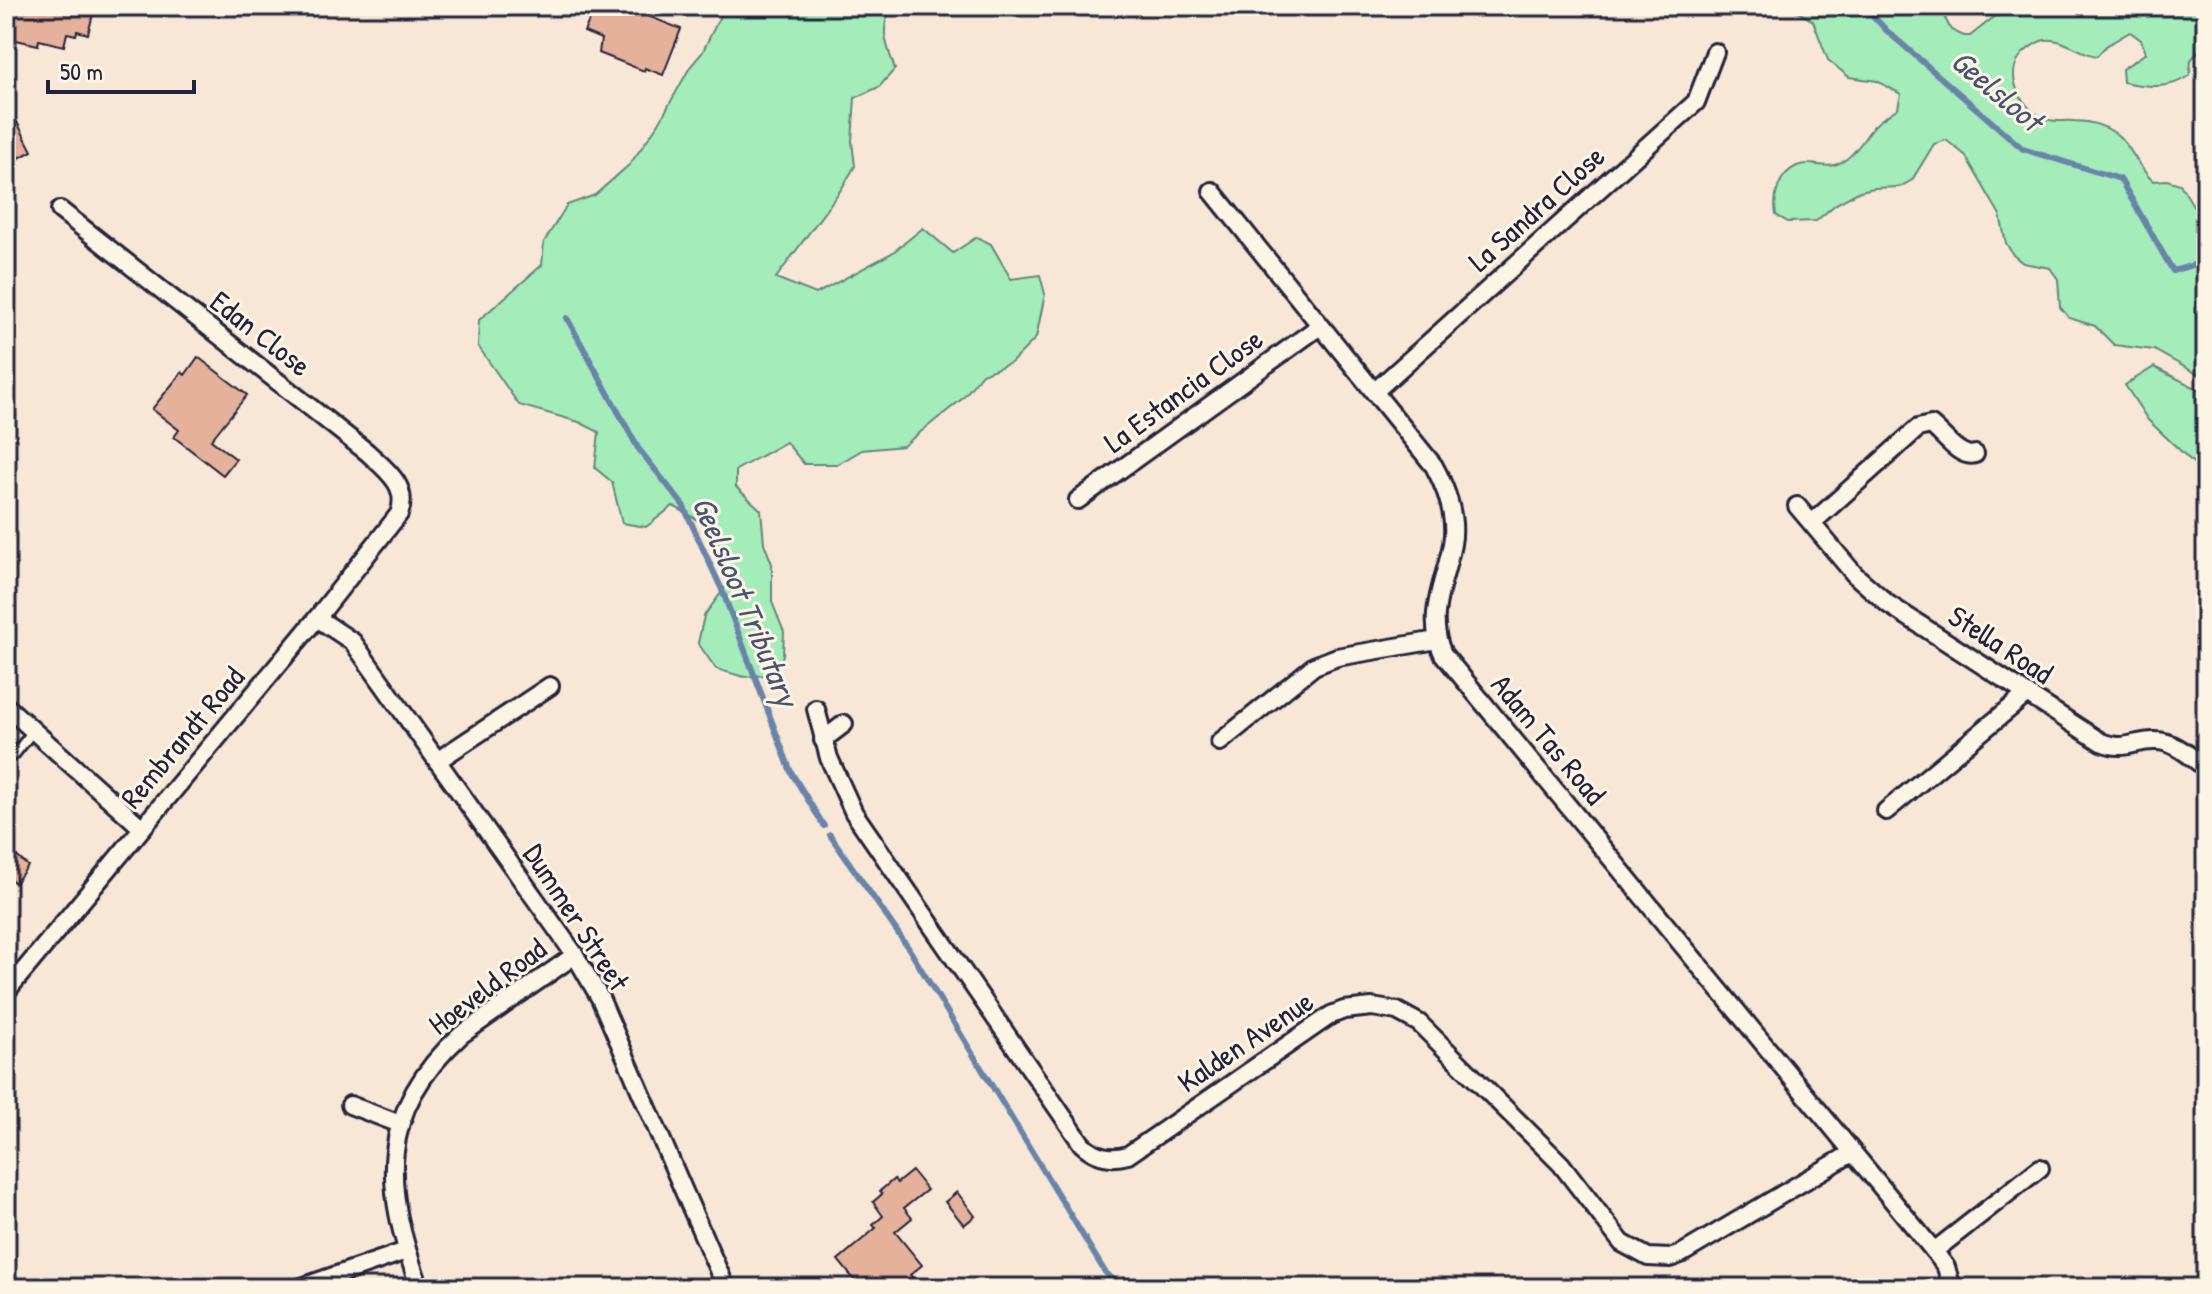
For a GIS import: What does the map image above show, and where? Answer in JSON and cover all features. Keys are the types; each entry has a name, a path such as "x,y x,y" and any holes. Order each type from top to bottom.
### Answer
{"street":[{"name":"La Sandra Close","path":"1374,392 1696,102 1715,52"},
{"path":"1212,191 1434,466 1452,511 1452,543 1435,610 1437,640 1337,657 1314,666 1220,742"},
{"name":"Edan Close","path":"60,210 378,462 401,489 403,502 399,514"},
{"name":"La Estancia Close","path":"1078,500 1320,326"},
{"path":"1812,523 1918,428 1931,425 1962,454 1975,454"},
{"name":"Stella Road","path":"1797,506 1855,575 1888,604 2101,742 2120,747 2165,742 2206,768"},
{"name":"Rembrandt Road","path":"6,992 317,618 399,514"},
{"name":"Dummer Street","path":"317,618 353,642 575,955 600,998 726,1288"},
{"name":"Adam Tas Road","path":"1437,640 1443,654 1934,1251 1946,1267 1952,1288"},
{"path":"437,761 550,686"},
{"path":"1886,811 2027,694"},
{"path":"6,706 142,828"},
{"name":"Kalden Avenue","path":"816,709 823,740 854,813 1082,1144 1096,1155 1112,1158 1128,1155 1331,1015 1358,1007 1397,1011 1429,1031 1561,1164 1622,1243 1648,1257 1670,1258 1681,1254 1852,1153"},
{"path":"823,740 844,724"},
{"name":"Hoeveld Road","path":"420,1288 406,1251 393,1185 394,1154 400,1124 414,1091 447,1047 461,1035 575,955"},
{"path":"350,1105 400,1124"},
{"path":"1934,1251 2040,1168"},
{"path":"299,1288 406,1251"}],"lane":[{"path":"14,755 33,731"}],"green space":[{"path":"725,6 893,6 885,30 895,69 879,87 855,98 852,141 855,166 776,278 816,294 892,253 923,228 953,253 977,237 991,244 1011,279 1040,275 1045,294 1036,338 1011,363 982,374 962,399 903,446 862,450 838,464 804,464 786,442 736,470 736,487 761,510 764,543 772,564 772,602 784,632 783,655 775,674 744,677 716,669 698,643 704,616 729,582 719,544 707,527 673,506 646,527 622,523 612,482 595,468 599,432 579,422 519,405 478,346 479,320 542,265 544,242 567,205 595,195 630,164 659,123 690,67 702,53"},
{"path":"1788,6 1939,6 1951,30 1970,36 2003,10 2013,6 2206,6 2206,42 2191,60 2190,75 2174,83 2149,86 2123,82 2122,69 2146,53 2141,40 2130,32 2106,46 2097,56 2058,41 2041,41 2020,57 2014,76 2020,95 2034,112 2051,120 2085,122 2110,130 2120,137 2153,181 2167,180 2180,184 2194,207 2206,214 2206,379 2154,350 2114,345 2095,326 2069,318 2060,307 2058,279 2050,268 2023,263 2013,255 2006,243 2000,215 1965,155 1946,140 1934,144 1912,180 1900,187 1860,191 1836,204 1816,221 1788,222 1776,215 1776,194 1785,174 1803,164 1832,165 1845,160 1876,124 1898,108 1901,94 1877,81 1849,77 1828,60 1813,21"},
{"path":"2154,367 2206,393 2206,475 2148,420 2125,385"}],"building":[{"path":"11,6 89,6 88,9 94,10 88,34 77,31 76,35 67,33 64,46 39,40 38,45 12,39 15,28 6,26"},
{"path":"603,6 632,14 638,12 681,29 663,75 599,53 601,39 584,32 592,14 598,17"},
{"path":"17,122 32,151 6,165 6,128"},
{"path":"198,357 247,395 211,440 236,459 223,475 174,437 179,430 152,409"},
{"path":"6,847 28,866 15,883 6,875"},
{"path":"912,1171 927,1190 904,1208 912,1218 895,1232 922,1265 901,1288 861,1288 838,1260 876,1228 873,1225 883,1216 873,1202 882,1194 880,1191 894,1179 897,1183"},
{"path":"957,1192 975,1216 964,1225 945,1202"}],"waterway":[{"name":"Geelsloot","path":"1864,6 1887,31 2023,149 2120,179 2173,271 2196,264 2206,269"},
{"name":"Geelsloot Tributary","path":"567,318 638,448 683,505 722,590 791,772 824,826"},
{"name":"Geelsloot Tributary","path":"830,835 909,949 1105,1272 1122,1288"}]}
